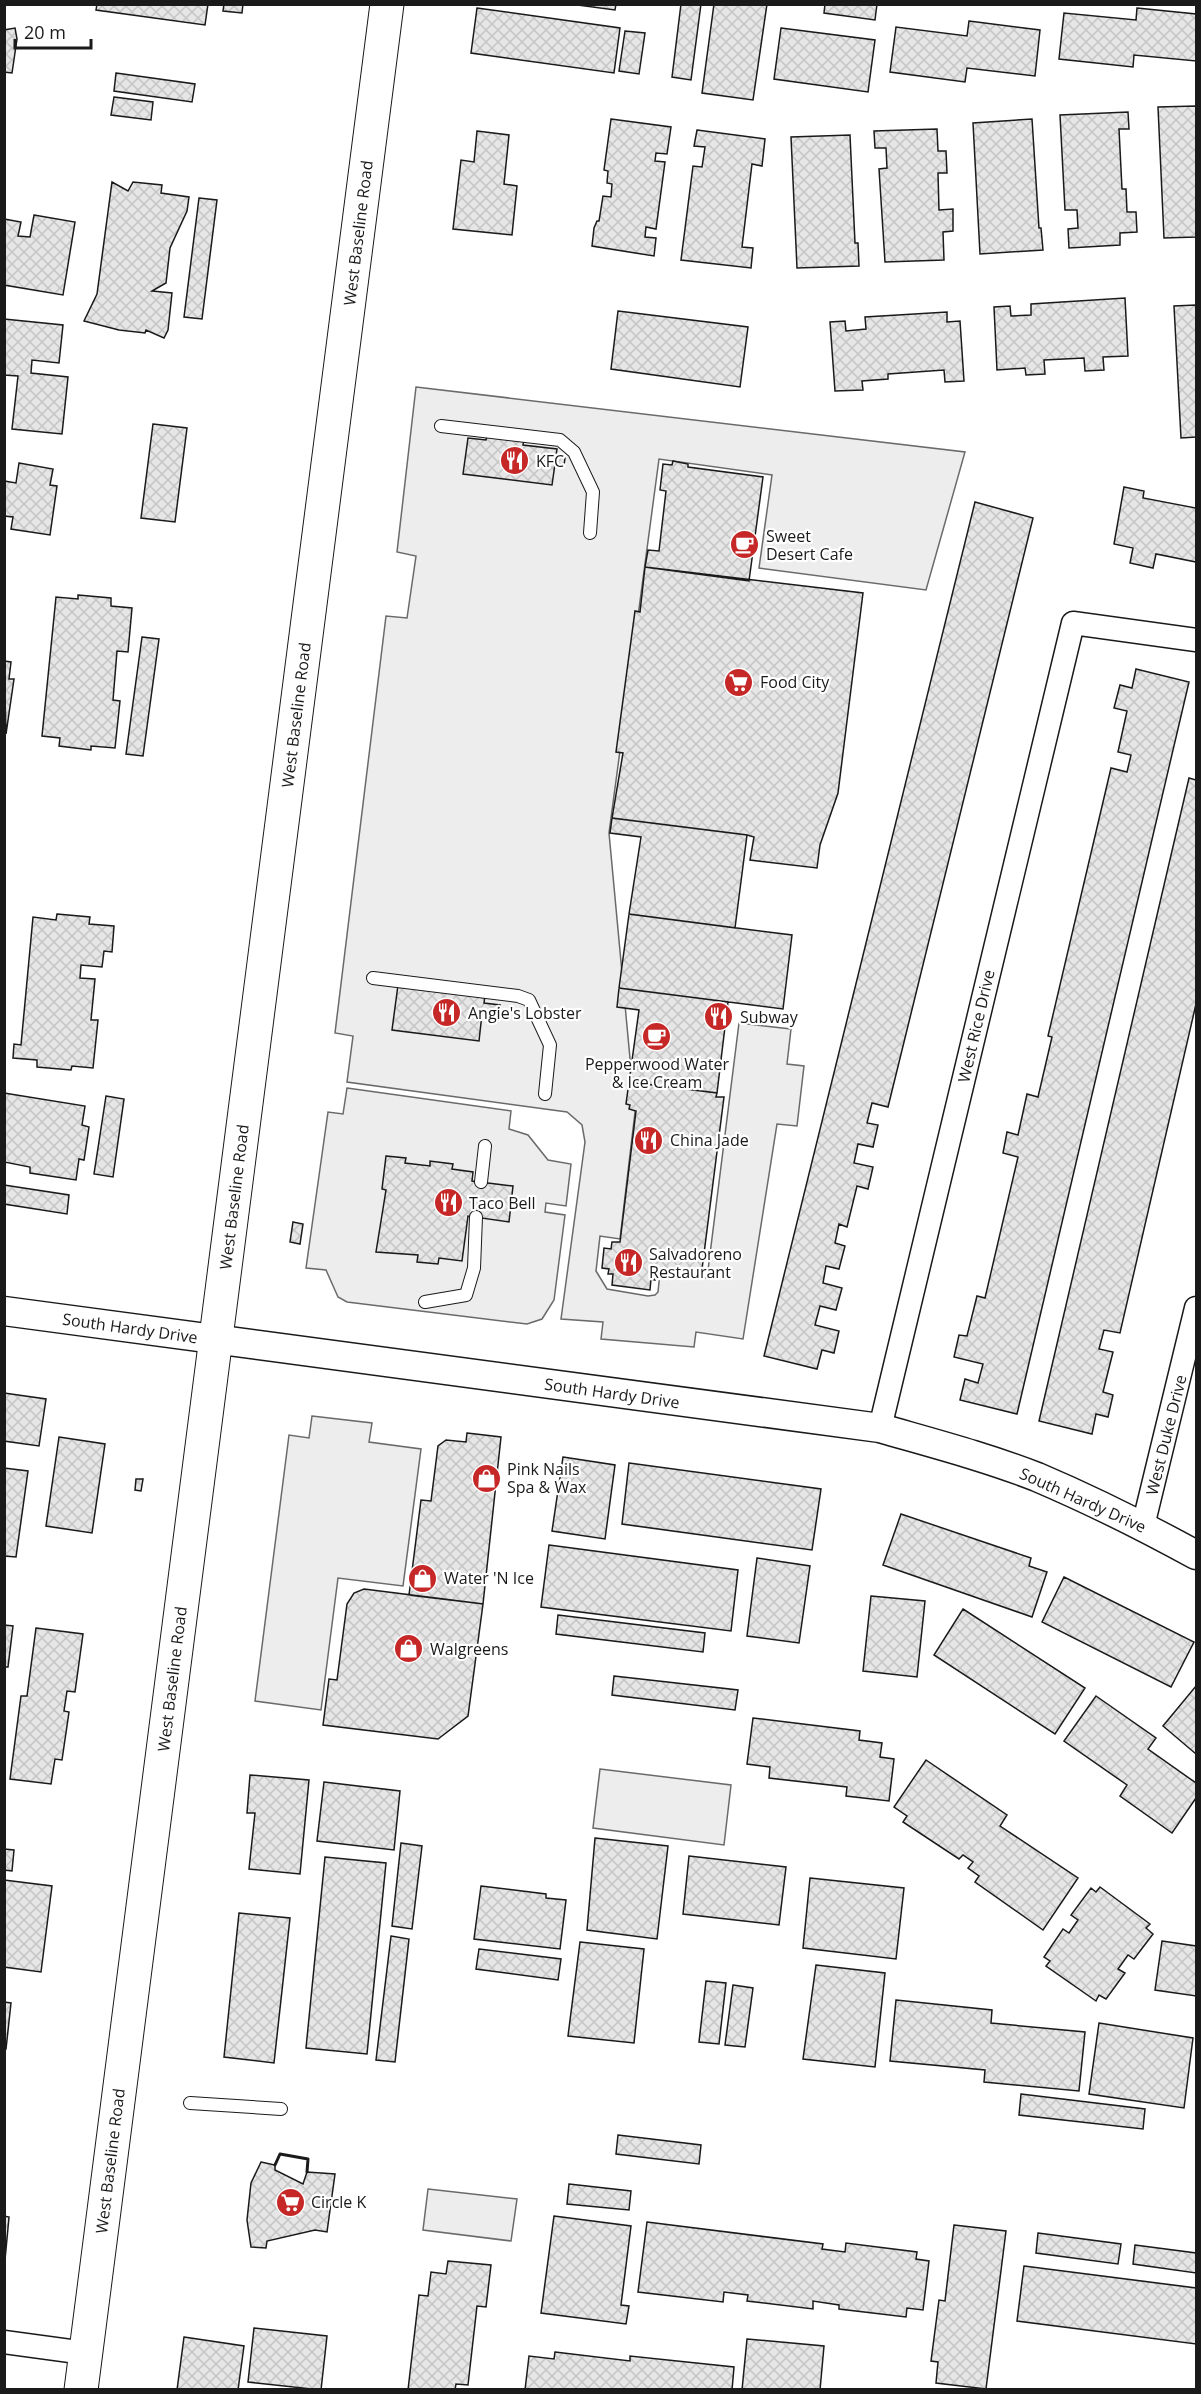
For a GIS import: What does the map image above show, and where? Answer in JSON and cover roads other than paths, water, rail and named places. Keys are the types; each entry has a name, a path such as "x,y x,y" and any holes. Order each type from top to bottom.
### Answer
{"main road":[{"name":"West Baseline Road","path":"81,2390 387,4"}],"street":[{"name":"West Rice Drive","path":"880,1428 1072,623 1197,640"},
{"name":"West Duke Drive","path":"1143,1526 1197,1308"},
{"name":"South Hardy Drive","path":"4,1311 880,1428 1036,1477 1143,1526 1197,1555"},
{"path":"4,2342 86,2353"}],"lane":[{"path":"441,426 560,440 569,446 593,492 590,533"},
{"path":"373,978 518,996 529,1000 550,1045 545,1094"},
{"path":"481,1182 485,1146"},
{"path":"425,1302 466,1294 474,1268 476,1217"},
{"path":"190,2103 281,2109"}],"place":[{"name":"KFC","path":"515,461"},
{"name":"Sweet Desert Cafe","path":"745,545"},
{"name":"Food City","path":"739,682"},
{"name":"Angie's Lobster","path":"447,1013"},
{"name":"Subway","path":"719,1017"},
{"name":"Pepperwood Water & Ice Cream","path":"657,1036"},
{"name":"China Jade","path":"649,1140"},
{"name":"Taco Bell","path":"448,1203"},
{"name":"Salvadoreno Restaurant","path":"628,1263"},
{"name":"Pink Nails Spa & Wax","path":"486,1478"},
{"name":"Water 'N Ice","path":"423,1578"},
{"name":"Walgreens","path":"409,1649"},
{"name":"Circle K","path":"290,2202"}]}
